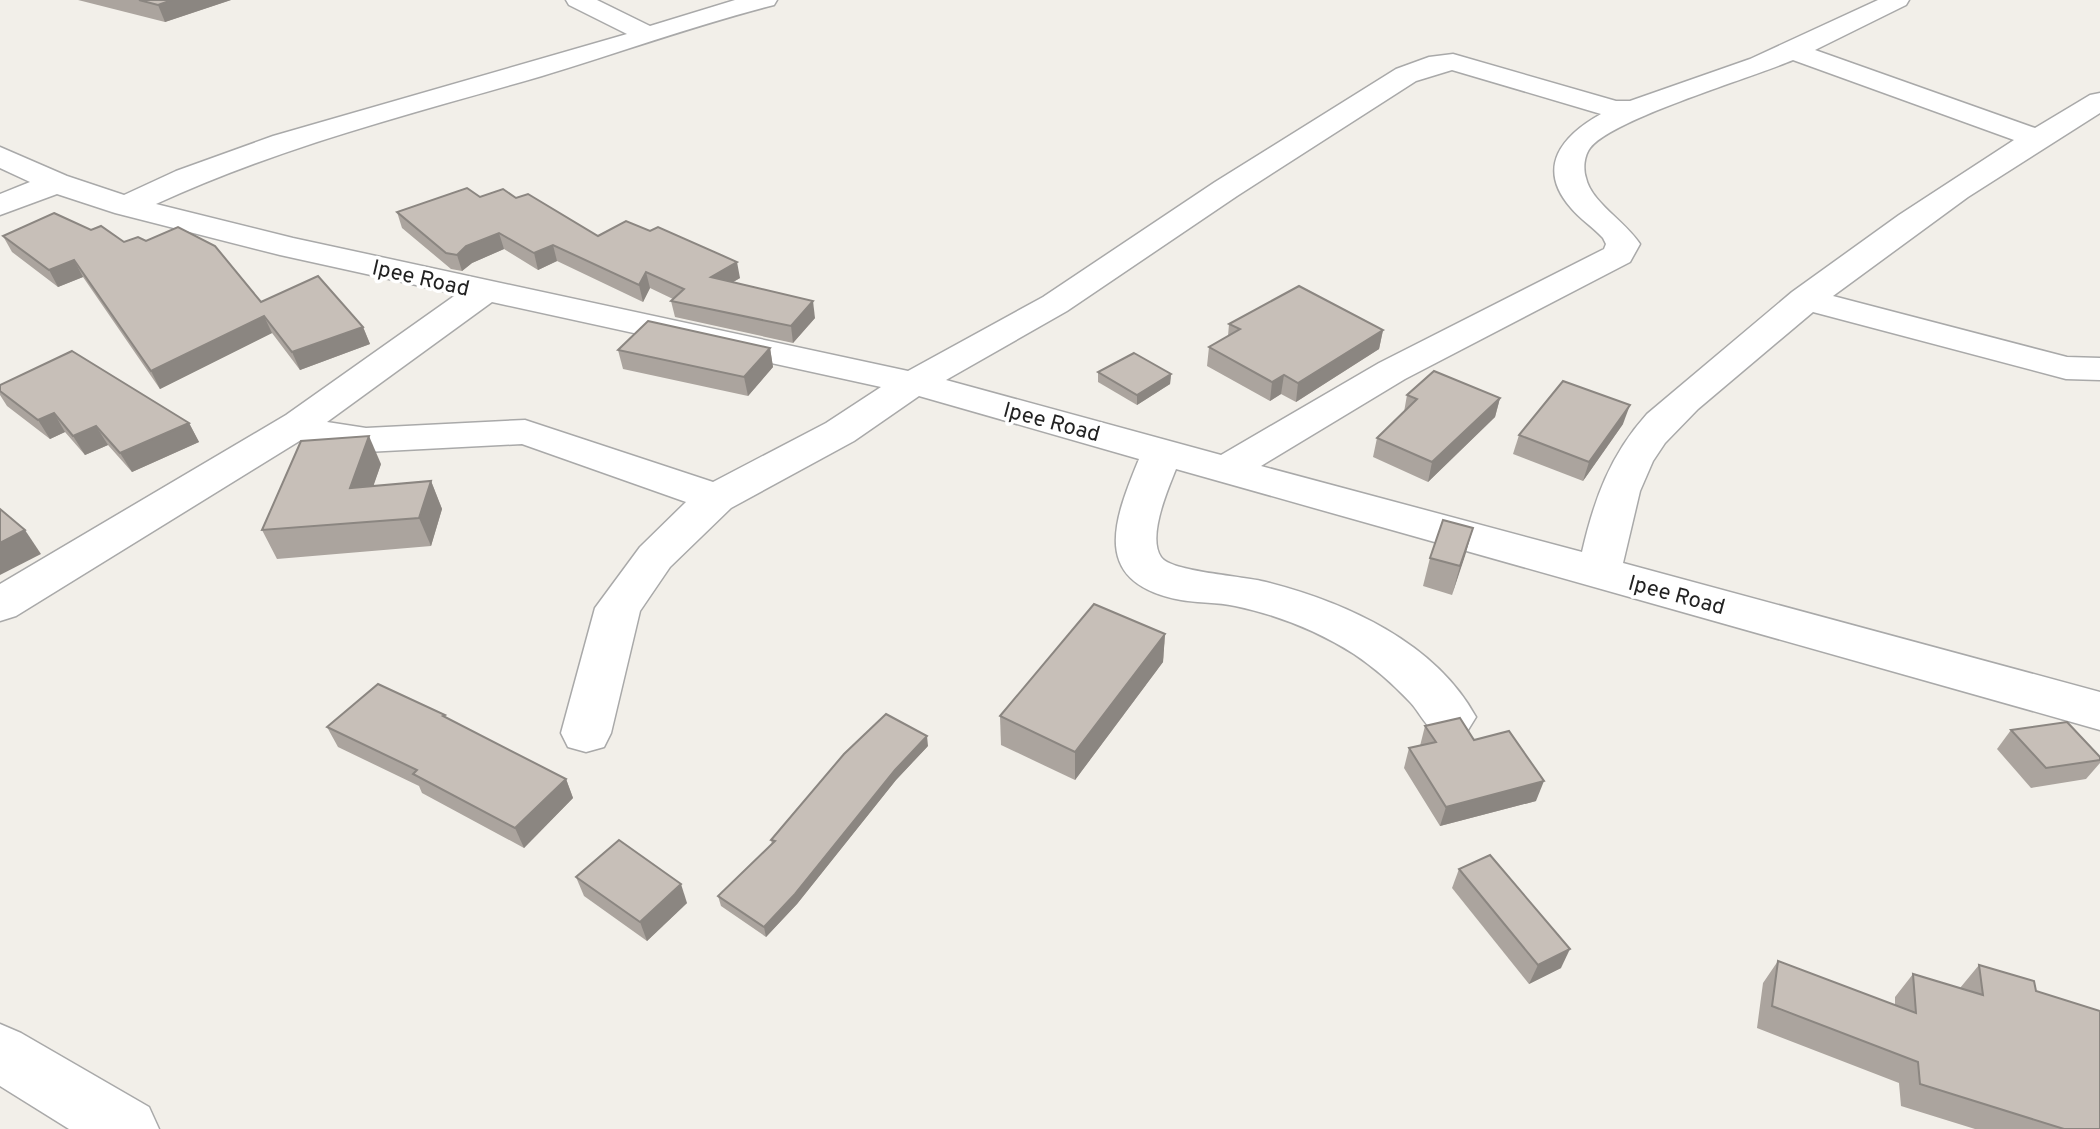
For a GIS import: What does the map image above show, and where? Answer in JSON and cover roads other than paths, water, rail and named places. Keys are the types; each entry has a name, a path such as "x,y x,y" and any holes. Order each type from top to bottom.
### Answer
{"street":[{"path":"578,0 649,35"},
{"path":"126,206 256,151 765,0"},
{"path":"1224,470 1392,371 1618,255 1623,244 1617,231 1579,197 1569,174 1571,149 1579,140 1627,111 1727,78 1792,51 1897,0"},
{"path":"1792,51 2036,138"},
{"path":"586,733 618,608 655,557 716,498 840,432 913,383 1055,304 1406,75 1438,63 1464,64 1627,111"},
{"path":"1599,572 1620,491 1641,447 1671,414 1804,299 1853,262 2036,138 2100,101"},
{"name":"Ipee Road","path":"0,156 56,183 126,206 292,248 913,383 2100,711"},
{"path":"0,205 56,183"},
{"path":"0,605 300,423 484,291"},
{"path":"1804,299 2066,368 2100,369"},
{"path":"300,423 323,436 366,440 525,432 716,498"},
{"path":"1162,452 1138,518 1137,556 1145,568 1163,578 1194,586 1231,589 1263,598 1357,633 1397,658 1427,686 1451,717"},
{"path":"0,1053 127,1129"}]}
